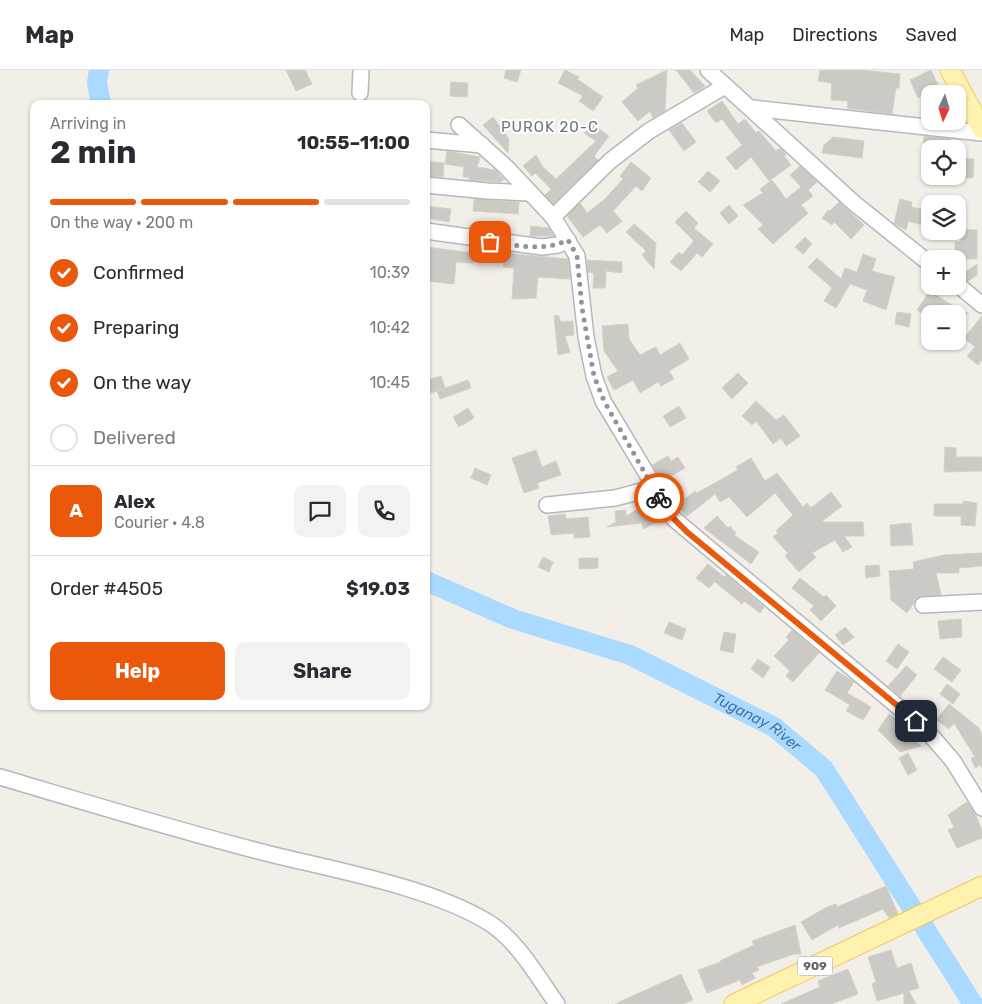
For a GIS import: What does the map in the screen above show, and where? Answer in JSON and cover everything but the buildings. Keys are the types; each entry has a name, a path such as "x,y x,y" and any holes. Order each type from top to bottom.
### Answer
{"main road":[{"path":"950,70 982,129"},
{"name":"909","path":"734,1004 982,886"}],"street":[{"path":"360,94 361,70"},
{"path":"708,70 752,108 854,203 921,257"},
{"path":"552,217 610,161 649,131 725,86"},
{"path":"752,108 982,133"},
{"path":"459,125 482,145 552,217 577,256 582,308 594,376 604,401 653,488 674,519 687,532 927,731 953,761 982,808"},
{"path":"430,140 482,145"},
{"path":"430,185 530,193"},
{"path":"430,232 542,247 558,245 568,240"},
{"path":"966,292 982,306"},
{"path":"547,505 616,498 653,488"},
{"path":"923,605 982,602"},
{"path":"0,777 184,832 414,892 461,908 487,922 508,939 557,1004"}],"waterway":[{"name":"Tuganay River","path":"99,70 97,83 100,100"},
{"name":"Tuganay River","path":"430,583 513,619 630,655 774,727 824,769 973,1004"}],"way so far":[{"path":"490,242 542,247 558,245 568,240 577,256 586,337 594,376 604,401 659,498"}],"district":[{"name":"PUROK 20-C","path":"550,127"}],"route":[{"path":"659,498 674,519 687,532 772,600 916,721"}]}
